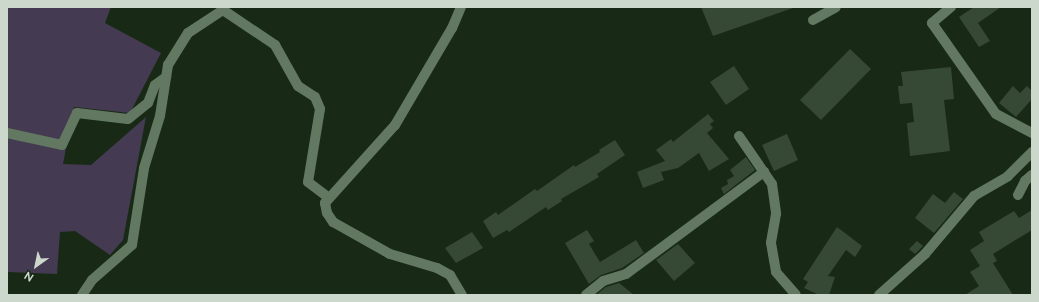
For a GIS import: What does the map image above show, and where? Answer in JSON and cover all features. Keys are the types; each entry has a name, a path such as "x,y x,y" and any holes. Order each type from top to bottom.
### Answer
{"street":[{"path":"461,7 452,28 395,125 329,198 326,203 326,212 333,222 390,254 437,268 450,275 462,295"},
{"path":"813,20 836,7"},
{"path":"951,7 932,23 996,114 1032,133"},
{"path":"82,295 92,280 132,245 144,168 160,116 168,65 188,33 223,8 275,45 298,86 316,97 320,109 308,182 329,198"},
{"path":"7,132 62,146 78,113 128,119 148,103 155,85 166,77"},
{"path":"739,136 772,184 775,197 776,214 771,243 776,272 796,295"},
{"path":"878,295 925,254 974,196 1008,176 1032,152"},
{"path":"586,295 603,281 631,270 764,172"},
{"path":"1018,195 1025,181 1032,175"}],"shaded area":[{"path":"7,7 111,7 105,23 161,53 130,113 74,107 63,164 91,165 146,117 123,240 110,255 75,231 60,232 57,274 7,272"}],"building":[{"path":"701,7 793,7 793,8 713,36"},
{"path":"974,7 1001,7 978,23 990,41 979,47 959,17"},
{"path":"850,49 871,69 821,120 800,100"},
{"path":"734,66 749,89 726,105 710,82"},
{"path":"951,67 954,99 944,100 950,151 910,156 907,123 914,122 912,103 900,104 898,86 903,86 901,72"},
{"path":"1013,86 1020,93 1027,86 1032,91 1032,99 1016,117 999,103"},
{"path":"708,114 714,121 710,124 713,128 707,133 729,159 709,171 699,153 678,168 661,172 664,180 643,188 637,172 665,161 656,150 671,139 673,142"},
{"path":"787,134 798,160 774,171 762,145"},
{"path":"615,140 625,155 597,174 599,177 561,199 562,201 548,210 546,207 509,232 507,230 493,238 483,221 496,212 498,215 535,189 537,191 574,165 575,167 600,152 599,150"},
{"path":"746,157 755,170 724,194 721,188 728,184 727,180 734,176 730,170"},
{"path":"954,192 963,199 934,233 915,218 933,194 945,203"},
{"path":"1032,210 1032,230 993,254 997,261 993,263 1013,295 965,295 979,286 970,272 980,266 970,250 984,241 979,232 1014,211 1019,218"},
{"path":"837,227 862,246 855,257 846,250 828,276 835,277 829,295 819,295 804,288 808,282 803,279"},
{"path":"587,230 594,241 589,244 600,262 636,240 644,253 622,268 601,275 589,284 565,243"},
{"path":"472,232 483,248 456,263 445,248"},
{"path":"917,241 923,246 915,254 909,249"},
{"path":"678,244 695,263 674,281 656,260"},
{"path":"619,283 634,295 596,295 606,287"}]}
